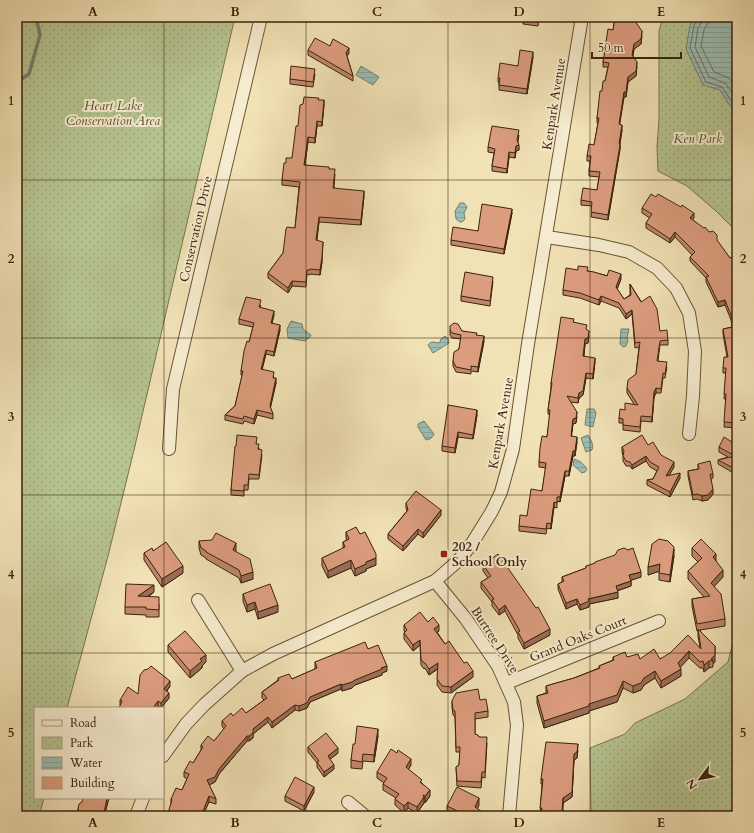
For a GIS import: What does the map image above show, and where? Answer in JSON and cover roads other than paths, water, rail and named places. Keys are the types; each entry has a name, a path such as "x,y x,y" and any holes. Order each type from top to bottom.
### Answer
{"street":[{"name":"Conservation Drive","path":"170,449 173,389 261,17"},
{"name":"Kenpark Avenue","path":"164,755 186,724 204,705 242,671 273,654 435,581 458,561 471,545 492,511 501,492 513,449 528,344 547,237 582,17"},
{"path":"547,237 599,245 629,252 657,268 676,288 689,314 695,351 693,396 689,434"},
{"name":"Burtree Drive","path":"435,581 466,619 498,666 507,683 514,702 518,725 509,816"},
{"path":"198,600 242,671"},
{"name":"Grand Oaks Court","path":"507,683 659,621"},
{"path":"136,816 143,799"},
{"path":"348,802 365,816"}],"water":[{"path":"695,17 737,17 737,109 730,106 720,90 703,85 686,49 690,25"},
{"path":"361,66 379,77 373,85 356,75"},
{"path":"460,203 464,203 467,207 464,213 465,219 462,222 456,219 455,211"},
{"path":"291,321 302,324 303,329 311,335 310,337 305,341 288,338 287,329"},
{"path":"621,329 629,329 627,338 628,341 626,346 623,347 620,344"},
{"path":"445,336 449,343 433,353 428,345 431,342 440,342"},
{"path":"587,409 594,409 596,413 593,427 585,425"},
{"path":"424,421 434,434 431,438 426,440 418,427 418,424"},
{"path":"588,435 592,442 593,448 592,450 586,452 581,438"},
{"path":"574,459 580,461 584,465 587,469 585,472 582,473 573,465"}],"waterway":[{"path":"17,82 29,74 40,35 36,17"}],"place":[{"name":"202 / School Only","path":"444,554"}],"park label":[{"name":"Heart Lake Conservation Area","path":"113,114"},
{"name":"Ken Park","path":"698,139"}]}
